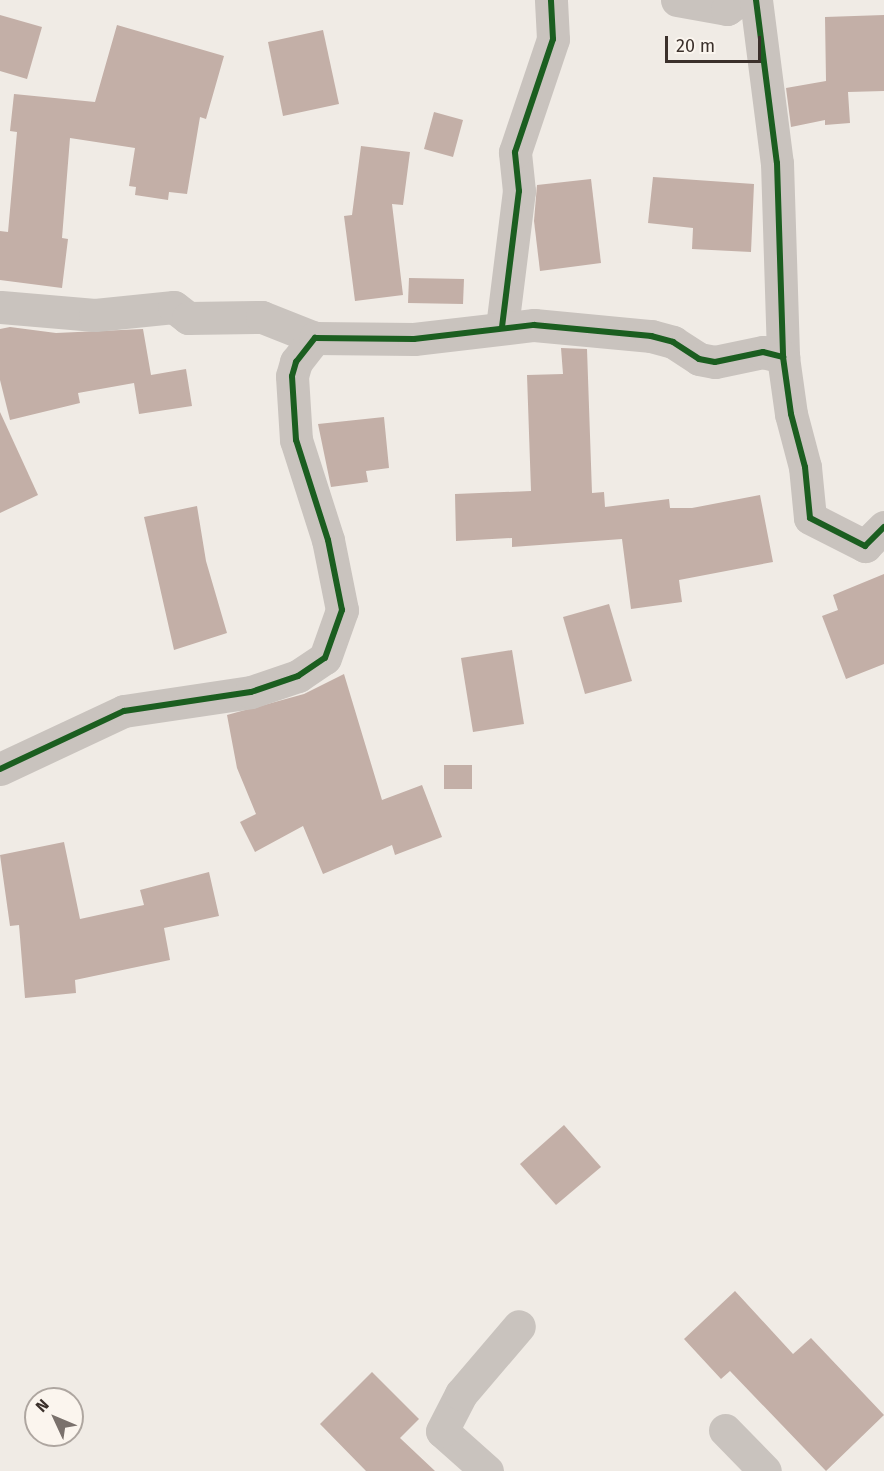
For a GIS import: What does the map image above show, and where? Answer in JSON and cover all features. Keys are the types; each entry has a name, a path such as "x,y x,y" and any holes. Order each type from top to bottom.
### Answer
{"street":[{"path":"502,327 519,191 514,152 553,39 551,0"},
{"path":"677,0 727,9 740,0"},
{"path":"756,0 777,163 783,357 791,414 805,467 810,518 865,546 884,527"},
{"path":"1,307 95,315 174,307 188,318 262,317 315,338 414,339 534,324 651,336 673,342 699,359 715,362 763,352 783,357"},
{"path":"0,769 124,711 251,692 298,676 325,658 342,610 328,540 296,440 292,376 296,362 315,338"},
{"path":"487,1471 442,1431 461,1394 519,1326"},
{"path":"725,1430 765,1471"}],"building":[{"path":"0,15 42,27 27,79 0,71"},
{"path":"884,15 884,91 848,92 850,123 825,125 825,120 791,127 786,88 826,81 825,17"},
{"path":"117,25 224,56 206,119 200,117 187,194 169,192 168,200 135,195 136,187 129,186 135,148 70,138 62,238 68,239 62,288 0,280 0,231 8,232 17,132 10,131 14,94 95,102"},
{"path":"323,30 339,104 283,116 268,42"},
{"path":"434,112 463,120 453,157 424,149"},
{"path":"361,146 410,152 403,205 392,204 403,295 355,301 344,216 352,215"},
{"path":"653,177 754,184 751,252 692,249 693,228 648,223"},
{"path":"591,179 601,263 540,271 534,221 537,185"},
{"path":"409,278 464,279 463,304 408,303"},
{"path":"10,327 56,333 143,329 151,375 186,369 192,406 139,414 134,383 78,393 80,403 10,420 0,380 0,329"},
{"path":"561,348 587,349 592,493 604,492 605,507 669,499 670,508 692,508 760,495 773,562 679,580 682,602 631,609 622,539 512,547 512,538 456,541 455,494 531,491 527,375 563,374"},
{"path":"0,412 38,495 0,513"},
{"path":"384,417 389,468 366,471 368,482 331,487 318,424"},
{"path":"197,506 206,561 227,633 174,650 144,517"},
{"path":"884,574 884,664 846,679 822,616 838,610 833,595"},
{"path":"609,604 632,681 585,694 563,617"},
{"path":"512,650 524,724 473,732 461,658"},
{"path":"344,674 382,800 422,785 442,837 395,855 392,845 323,874 303,826 255,852 240,822 256,814 237,768 227,715 304,694"},
{"path":"444,765 472,765 472,789 444,789"},
{"path":"64,842 80,919 144,905 140,890 209,872 219,916 164,928 170,960 75,980 76,993 25,998 19,925 10,926 0,855"},
{"path":"564,1125 601,1167 556,1205 520,1164"},
{"path":"735,1291 793,1354 811,1338 884,1415 826,1471 730,1371 721,1379 684,1339"},
{"path":"372,1372 419,1419 400,1438 435,1471 366,1471 320,1424"}],"cycle path":[{"path":"502,327 519,191 515,152 553,39 551,0"},
{"path":"756,0 777,163 783,357"},
{"path":"0,769 124,711 251,692 298,676 325,658 342,610 328,540 296,440 292,376 296,362 315,338 414,339 534,325 651,336 673,342 699,359 715,362 763,352 783,357 791,414 805,467 810,518 865,546 884,527"}]}
